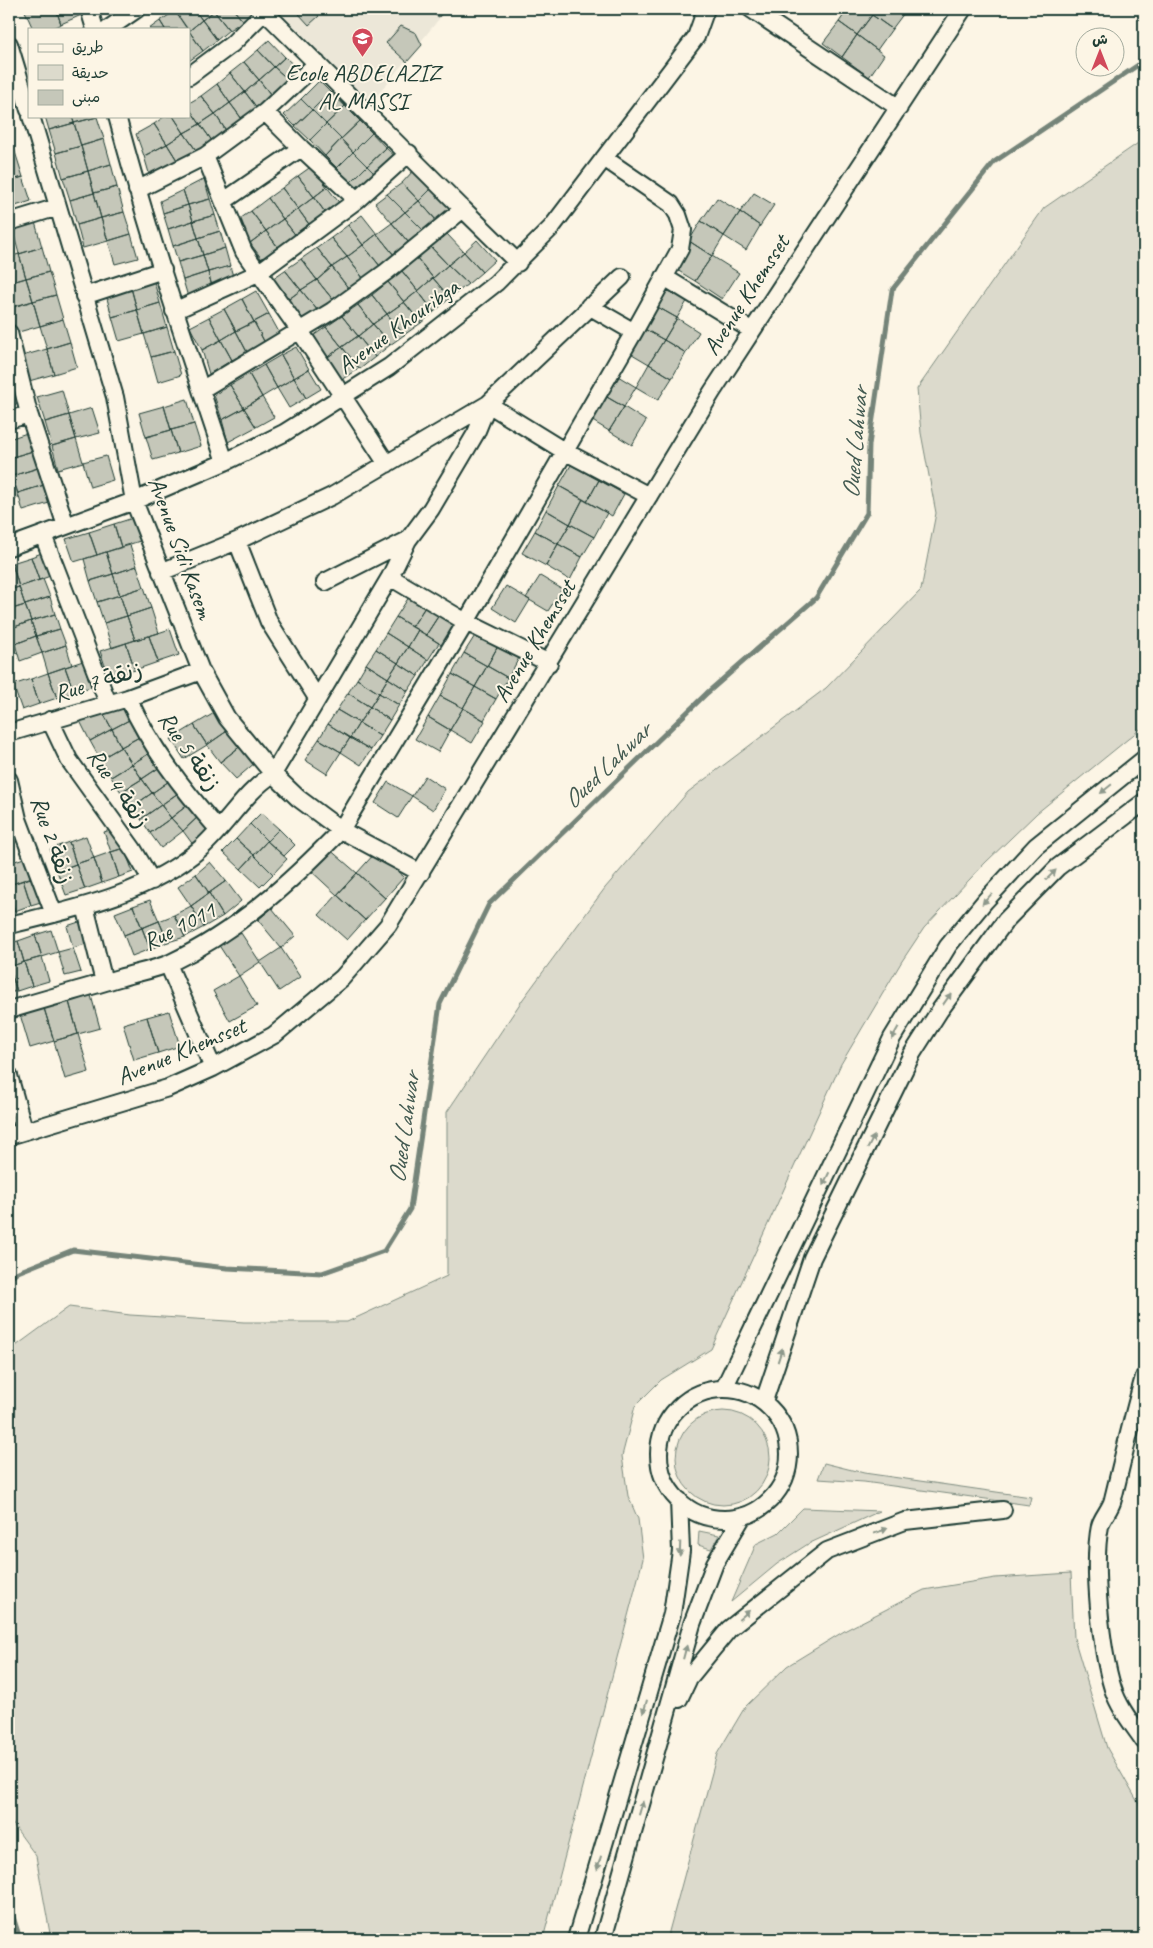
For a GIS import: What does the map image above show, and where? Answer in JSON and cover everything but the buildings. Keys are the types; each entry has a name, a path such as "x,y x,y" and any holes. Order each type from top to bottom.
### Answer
{"street":[{"path":"89,9 95,28"},
{"path":"109,28 137,9"},
{"name":"Avenue Khouribga","path":"9,547 134,500 225,462 284,433 389,367 496,283 518,263 550,228 696,37 706,9"},
{"path":"751,9 899,108"},
{"name":"Avenue Khemsset","path":"9,1136 168,1088 213,1068 274,1035 342,978 388,925 751,330 963,9"},
{"path":"190,75 232,44 263,10 518,263"},
{"path":"9,44 28,107"},
{"path":"137,190 205,156 265,112 317,63"},
{"path":"265,112 357,200"},
{"name":"Avenue Sidi Kasem","path":"31,118 115,397 134,500 201,672 227,718 273,774 298,798 341,830 421,873"},
{"path":"119,118 137,190 174,311 225,462"},
{"path":"224,201 301,148"},
{"path":"174,311 258,273 357,200 408,153"},
{"path":"205,156 224,201 234,233 258,273 300,331 387,464"},
{"name":"Rue 1011","path":"9,1010 168,964 218,937 238,923 318,854 341,830 466,622 634,332 683,238 682,222 662,196 604,158"},
{"path":"9,222 58,207"},
{"path":"201,390 300,331 386,272 463,209"},
{"path":"84,296 163,270"},
{"path":"161,572 237,541 332,496 488,404 589,306 622,277"},
{"path":"664,277 751,330"},
{"path":"589,306 634,332"},
{"path":"9,334 29,414 66,526"},
{"path":"488,404 564,450 649,496"},
{"path":"9,925 85,906 152,881 203,846 259,783 273,774 390,577 408,540 431,510 476,433 488,404"},
{"path":"9,420 29,414"},
{"path":"43,535 108,703"},
{"path":"325,582 408,540"},
{"path":"237,541 269,622 317,698"},
{"path":"390,577 466,622 549,663"},
{"name":"Rue 7 زنقة","path":"9,733 128,698 201,672"},
{"name":"Rue 5 زنقة","path":"128,698 143,732 160,757 218,829"},
{"name":"Rue 4 زنقة","path":"50,720 69,760 133,849 152,881"},
{"path":"724,1388 892,1038 948,946 985,901 1036,846 1144,759"},
{"name":"Rue 2 زنقة","path":"9,780 18,819 54,914"},
{"path":"764,1401 812,1258 912,1054 972,964 1013,913 1058,867 1144,802"},
{"path":"85,906 104,982"},
{"path":"168,964 213,1068"},
{"path":"9,1076 24,1130"},
{"path":"1144,1377 1134,1410 1113,1502 1100,1525 1098,1560 1099,1601 1113,1690 1121,1708 1140,1735 1144,1750"},
{"path":"724,1388 743,1391 764,1401 783,1425 789,1444 789,1464 782,1484 772,1498 759,1509 743,1516 726,1519 698,1514 671,1492 662,1473 658,1452 662,1432 672,1413 688,1399 707,1390 724,1388"},
{"path":"576,1939 672,1614 681,1551 679,1500"},
{"path":"665,1725 690,1678 729,1629 828,1551 905,1521 1003,1510"},
{"path":"603,1939 692,1624 715,1563 743,1516"}],"shaded area":[{"name":"Ecole ABDELAZIZ AL MASSI","path":"268,9 447,9 368,107"}],"green space":[{"path":"1144,139 1144,726 1037,813 985,863 924,928 902,961 841,1064 711,1349 661,1380 635,1406 622,1456 628,1496 638,1519 643,1559 543,1939 51,1939 36,1856 9,1819 9,1351 69,1307 130,1315 244,1322 347,1322 447,1276 447,1112 523,999 605,888 688,792 826,688 921,590 936,513 921,433 917,389 1044,208"},
{"path":"723,1411 741,1415 756,1425 766,1440 770,1458 766,1476 756,1491 741,1501 723,1505 705,1501 690,1491 680,1476 676,1458 680,1440 690,1425 705,1415"},
{"path":"824,1463 864,1473 1031,1497 1029,1505 864,1482 818,1479"},
{"path":"803,1508 880,1511 808,1544 777,1564 731,1602 756,1544 778,1533"},
{"path":"699,1531 719,1535 711,1549 698,1545"},
{"path":"1071,1573 1074,1638 1107,1748 1144,1813 1144,1939 667,1939 717,1754 745,1707 787,1666 846,1630 924,1590 995,1578"}],"waterway":[{"name":"Oued Lahwar","path":"9,1279 18,1272 73,1250 227,1268 322,1273 384,1251 410,1209 440,1004 489,904 707,693 816,598 867,513 869,445 892,290 994,162 1144,61"},
{"name":"Oued Lahwar","path":"9,1904 20,1939"}],"place":[{"name":"Ecole ABDELAZIZ AL MASSI","path":"363,58"}]}
